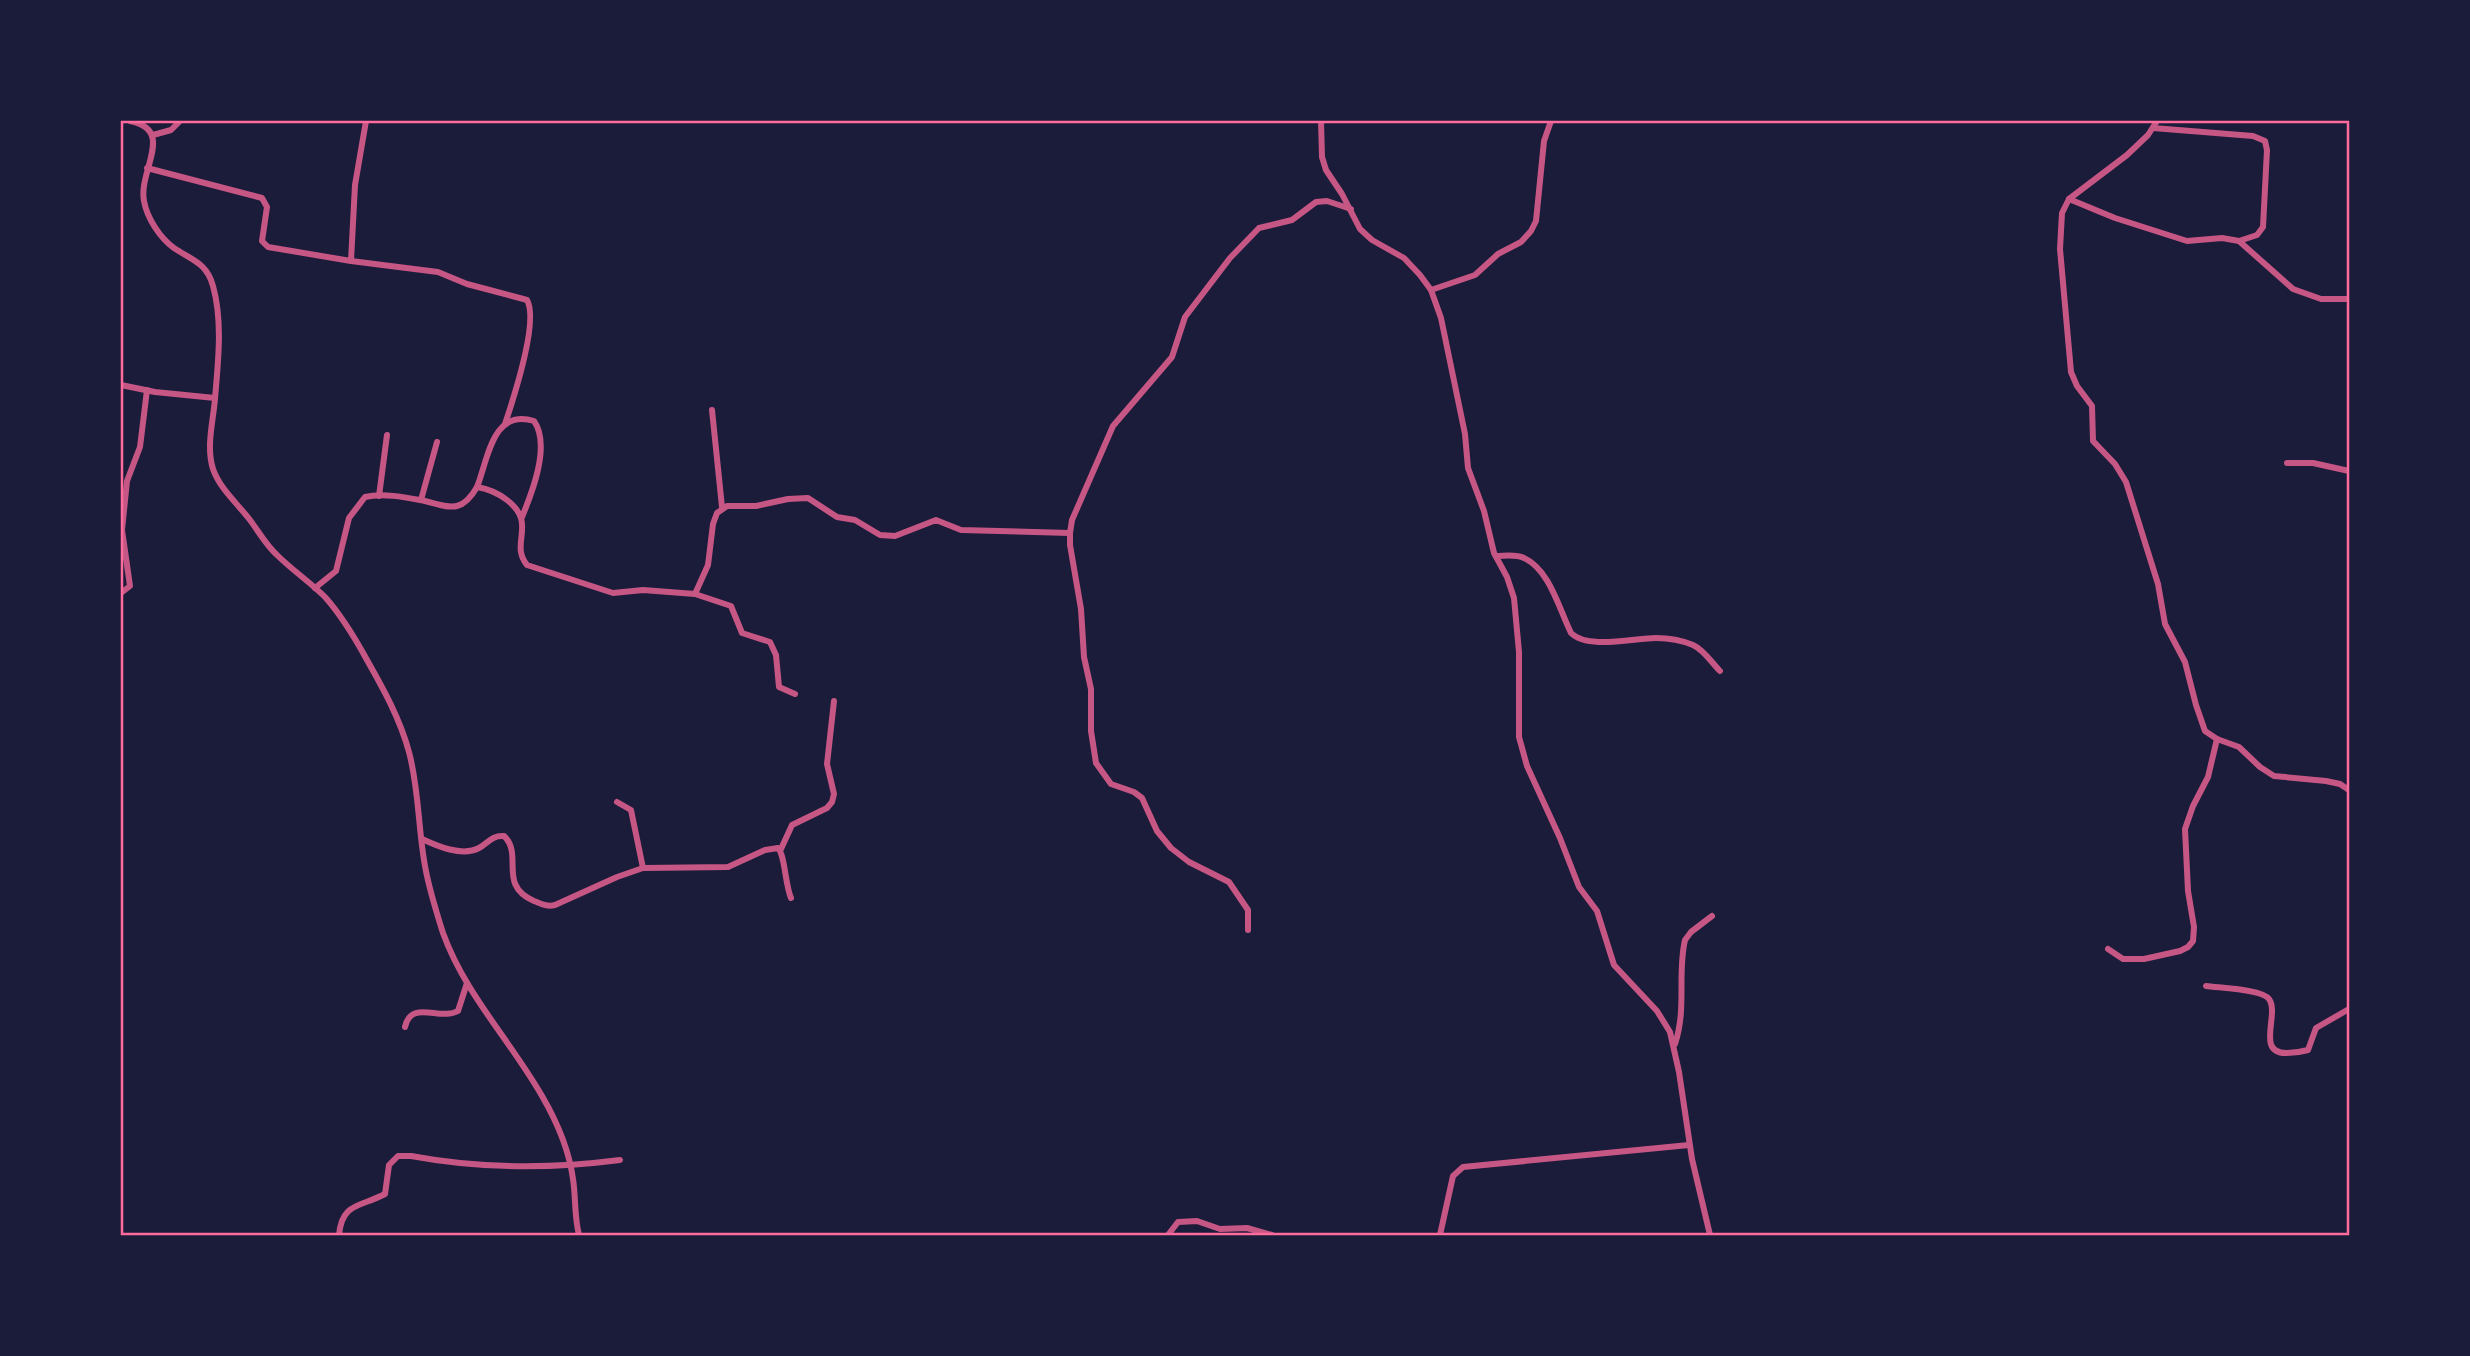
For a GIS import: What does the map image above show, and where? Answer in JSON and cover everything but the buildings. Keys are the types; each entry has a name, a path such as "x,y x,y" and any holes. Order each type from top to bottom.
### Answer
{"street":[{"path":"130,121 139,122 153,135 154,144 143,190 144,203 153,223 170,245 204,266 215,290 220,332 210,456 217,478 275,554 317,587 351,633 400,722 410,755 432,900 452,956 542,1096 559,1134 573,1178 573,1208 579,1235"},
{"path":"153,135 171,130 180,121"},
{"path":"351,261 355,185 366,121"},
{"path":"1321,121 1322,157 1326,170 1351,209 1360,229 1404,258 1431,290 1447,345 1465,434 1468,468 1482,503 1496,556 1511,586 1516,611 1519,737 1522,753 1560,838 1578,887 1597,911 1614,965 1657,1011 1670,1032 1675,1046 1689,1145 1710,1235"},
{"path":"1431,290 1475,275 1498,254 1521,243 1531,231 1536,221 1544,141 1551,121"},
{"path":"2070,199 2115,218 2187,241 2222,238 2239,241 2257,235 2263,228 2267,150 2265,141 2258,136 2155,124 2127,155 2070,199 2062,213 2060,249 2071,372 2077,386 2092,406 2093,441 2115,464 2126,482 2158,584 2165,624 2185,662 2205,732 2239,747 2267,773 2274,776 2326,781 2340,784 2349,790"},
{"path":"147,168 262,198 267,207 262,238 265,245 351,261 438,272 467,285 527,300 529,303 530,318 522,372 505,424 494,437 477,487 467,500 455,506 442,507 421,500 365,497 349,518 338,567 317,587"},
{"path":"1248,930 1248,910 1228,882 1171,848 1157,831 1142,798 1134,792 1111,785 1096,763 1091,731 1091,689 1084,657 1081,608 1070,533 1072,520 1113,426 1172,356 1185,317 1230,258 1259,228 1292,220 1316,202 1327,201 1351,209"},
{"path":"2239,241 2293,289 2321,299 2349,299"},
{"path":"121,385 215,398"},
{"path":"121,593 130,586 122,530 127,481 140,447 147,390"},
{"path":"712,410 722,507"},
{"path":"505,424 528,420 534,422 539,429 541,447 533,488 522,517 520,551 524,562 530,567 613,593 643,590 695,594 731,606 742,633 769,642 776,655 779,687 795,694"},
{"path":"379,496 387,435"},
{"path":"421,500 437,442"},
{"path":"2287,463 2314,463 2349,471"},
{"path":"477,487 498,493 517,509 522,517"},
{"path":"695,594 708,565 713,524 722,507 756,506 808,498 837,517 855,520 874,532 890,536 936,520 961,530 1070,533"},
{"path":"1496,556 1515,556 1532,563 1545,579 1571,633 1576,637 1602,641 1653,638 1676,640 1698,648 1720,671"},
{"path":"791,898 785,882 781,849 792,825 827,808 832,802 834,794 827,764 834,701"},
{"path":"2108,949 2123,959 2144,960 2180,951 2193,941 2185,829 2208,777 2217,739"},
{"path":"617,802 631,810 643,868"},
{"path":"422,839 447,849 473,851 495,836 504,836 509,842 514,881 520,893 546,906 555,905 643,868 719,868 732,866 769,849 781,849"},
{"path":"1675,1046 1680,1027 1685,940 1712,916"},
{"path":"405,1027 408,1017 413,1013 448,1014 458,1011 467,983"},
{"path":"2206,986 2259,993 2267,997 2271,1004 2272,1046 2284,1054 2308,1050 2316,1028 2349,1009"},
{"path":"1440,1235 1453,1176 1463,1167 1689,1145"},
{"path":"339,1235 342,1217 347,1211 385,1194 390,1165 398,1156 519,1167 570,1167 620,1160"},
{"path":"1168,1235 1176,1224 1185,1220 1220,1229 1247,1228 1272,1235"}]}
